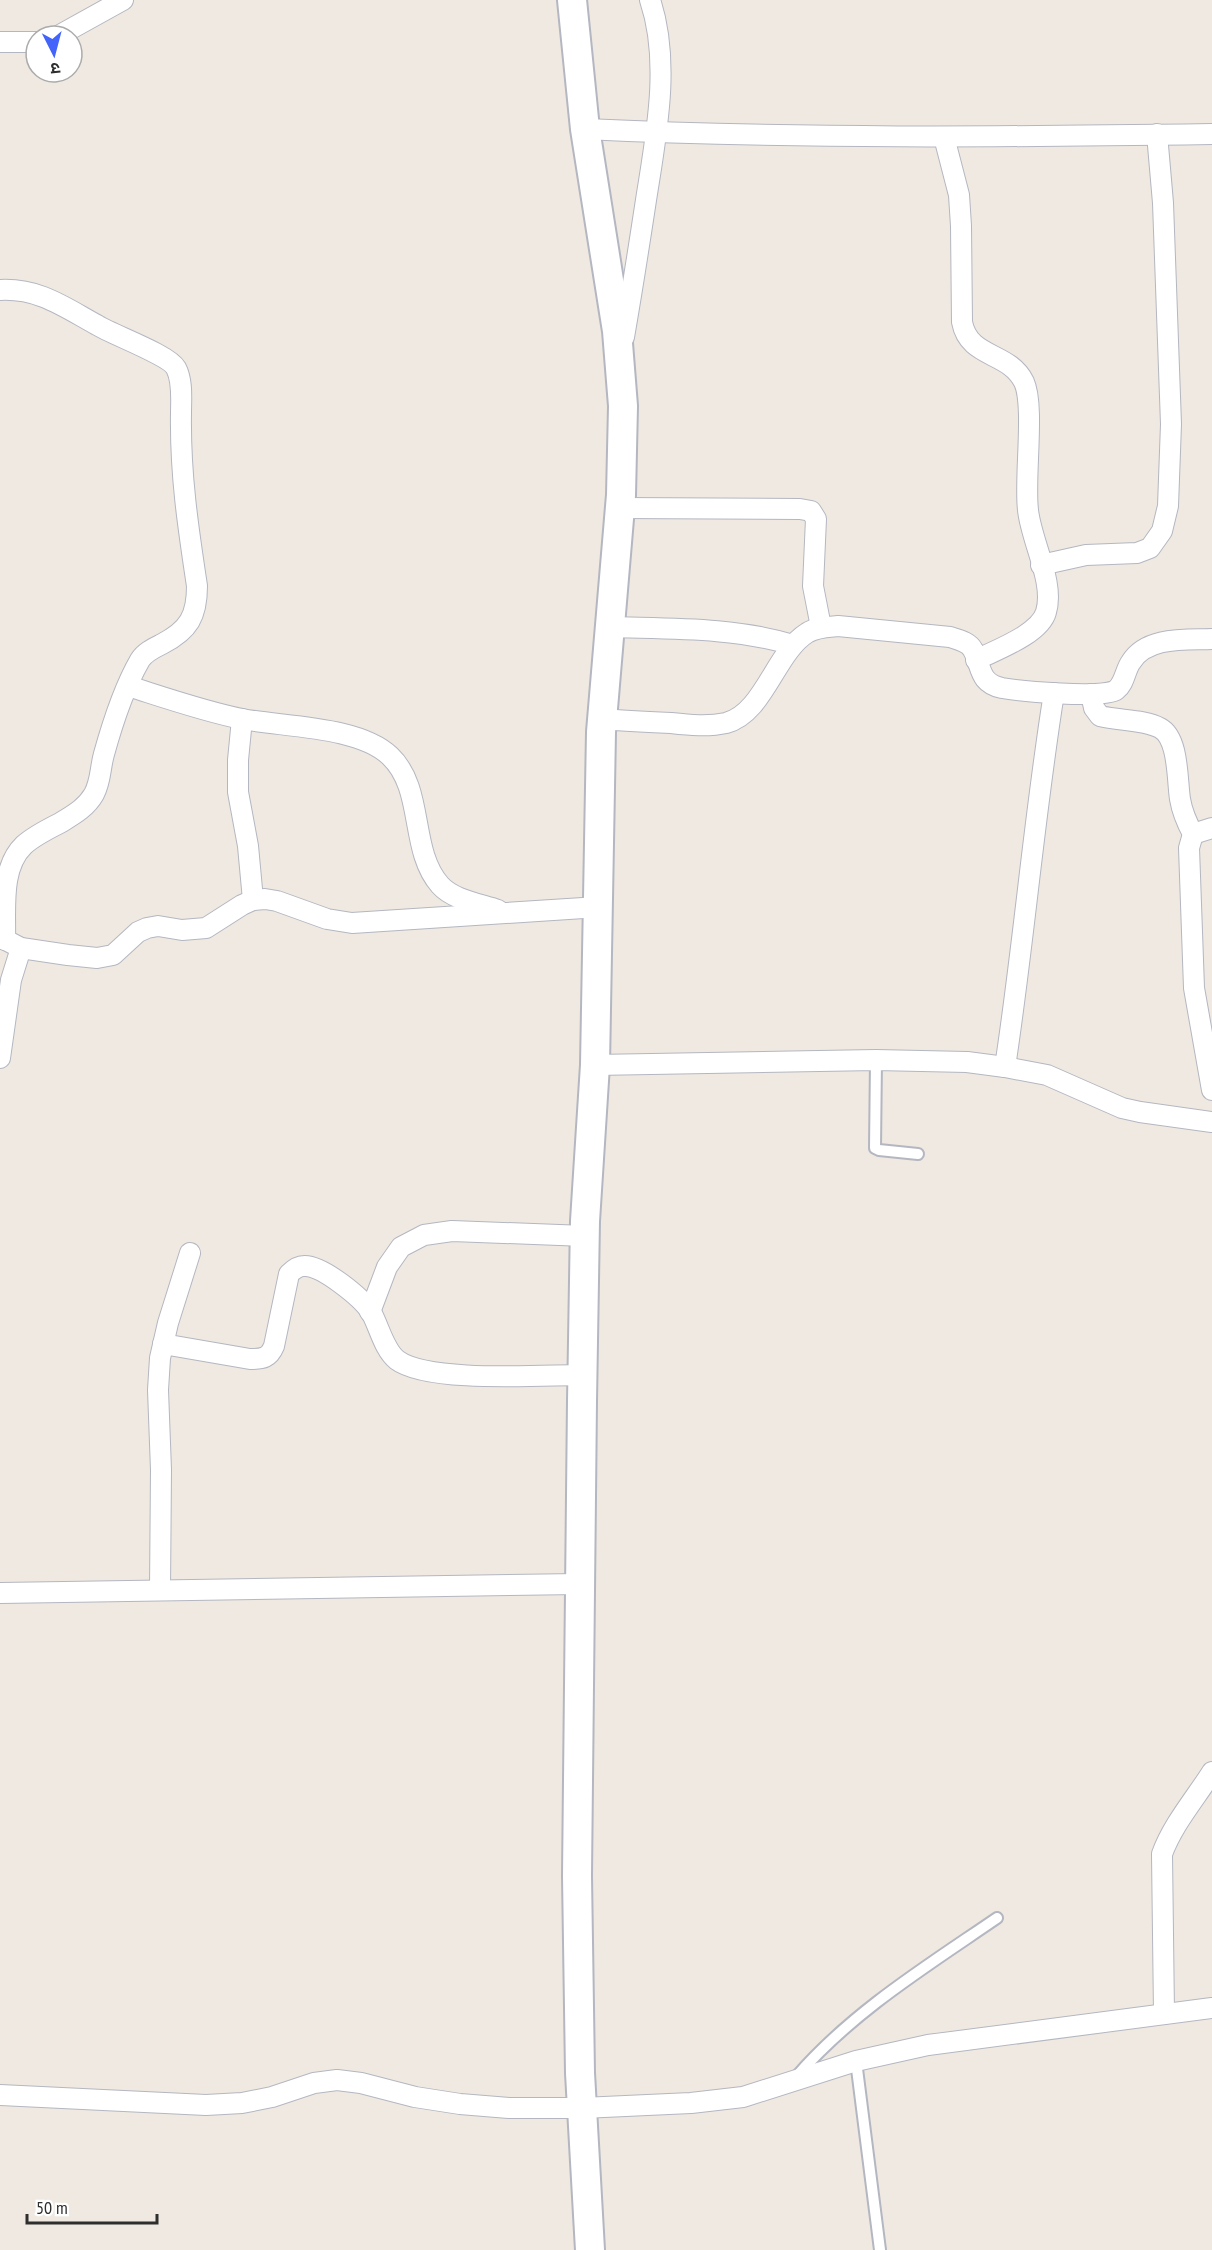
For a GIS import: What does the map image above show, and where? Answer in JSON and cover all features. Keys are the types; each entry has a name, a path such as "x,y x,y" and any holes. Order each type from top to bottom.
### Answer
{"street":[{"path":"80,24 123,0"},
{"path":"572,0 585,129 617,331 623,406 620,508 602,719 595,1065 585,1236 582,1375 577,1876 582,2108 590,2250"},
{"path":"620,366 656,133 661,51 657,22 650,0"},
{"path":"0,42 24,42"},
{"path":"585,129 726,136 944,137 1212,134"},
{"path":"1041,565 1086,555 1137,553 1150,548 1162,531 1168,506 1171,424 1163,203 1157,134"},
{"path":"944,137 959,195 964,334 977,348 1006,362 1018,372 1025,384 1029,405 1026,484 1028,511 1048,598 1046,614 1038,626 976,660"},
{"path":"0,290 27,291 46,297 107,332 167,359 176,367 179,376 181,474 197,586 197,603 192,618 182,632 152,648 142,657 110,734 103,756 100,778 94,793 85,806 25,844 14,858 7,875 11,980 0,1058"},
{"path":"620,508 800,509 811,511 816,519 813,586 821,627"},
{"path":"602,719 703,726 726,723 740,717 751,707 793,645 808,632 821,627 838,626 950,637 964,641 973,649 980,673 988,682 999,687 1054,693 1091,694 1115,691 1122,682 1131,660 1143,649 1170,641 1212,639"},
{"path":"609,627 703,630 760,637 793,645"},
{"path":"128,686 194,707 242,719 337,733 371,742 390,756 404,774 421,843 430,870 441,886 458,897 509,913"},
{"path":"1005,1067 1017,992 1040,782 1054,693"},
{"path":"1091,694 1094,708 1100,716 1146,723 1161,728 1169,735 1174,752 1180,800 1186,821 1203,831 1189,848 1194,988 1212,1090"},
{"path":"242,719 238,792 248,846 253,900"},
{"path":"9,942 97,958 113,956 138,932 147,927 158,926 182,930 206,928 253,900 277,901 327,919 352,923 599,907"},
{"path":"595,1065 876,1060 967,1062 1047,1076 1122,1108 1160,1116 1212,1122"},
{"path":"370,1312 387,1267 401,1247 424,1235 452,1231 585,1236"},
{"path":"160,1590 161,1470 158,1390 163,1344 190,1253"},
{"path":"163,1344 250,1359 262,1359 270,1355 274,1346 288,1274 304,1266 316,1269 358,1297 370,1312 394,1358 411,1369 432,1373 484,1375 582,1375"},
{"path":"0,1593 579,1584"},
{"path":"1164,2014 1162,1854 1181,1818 1212,1772"},
{"path":"0,2095 166,2104 242,2103 314,2083 337,2080 361,2083 415,2097 509,2108 582,2108 691,2103 743,2097 790,2084 856,2061 927,2045 1212,2008"}],"lane":[{"path":"876,1060 875,1148 918,1154"},
{"path":"790,2084 811,2059 887,1995 997,1918"},
{"path":"856,2061 880,2250"}]}
